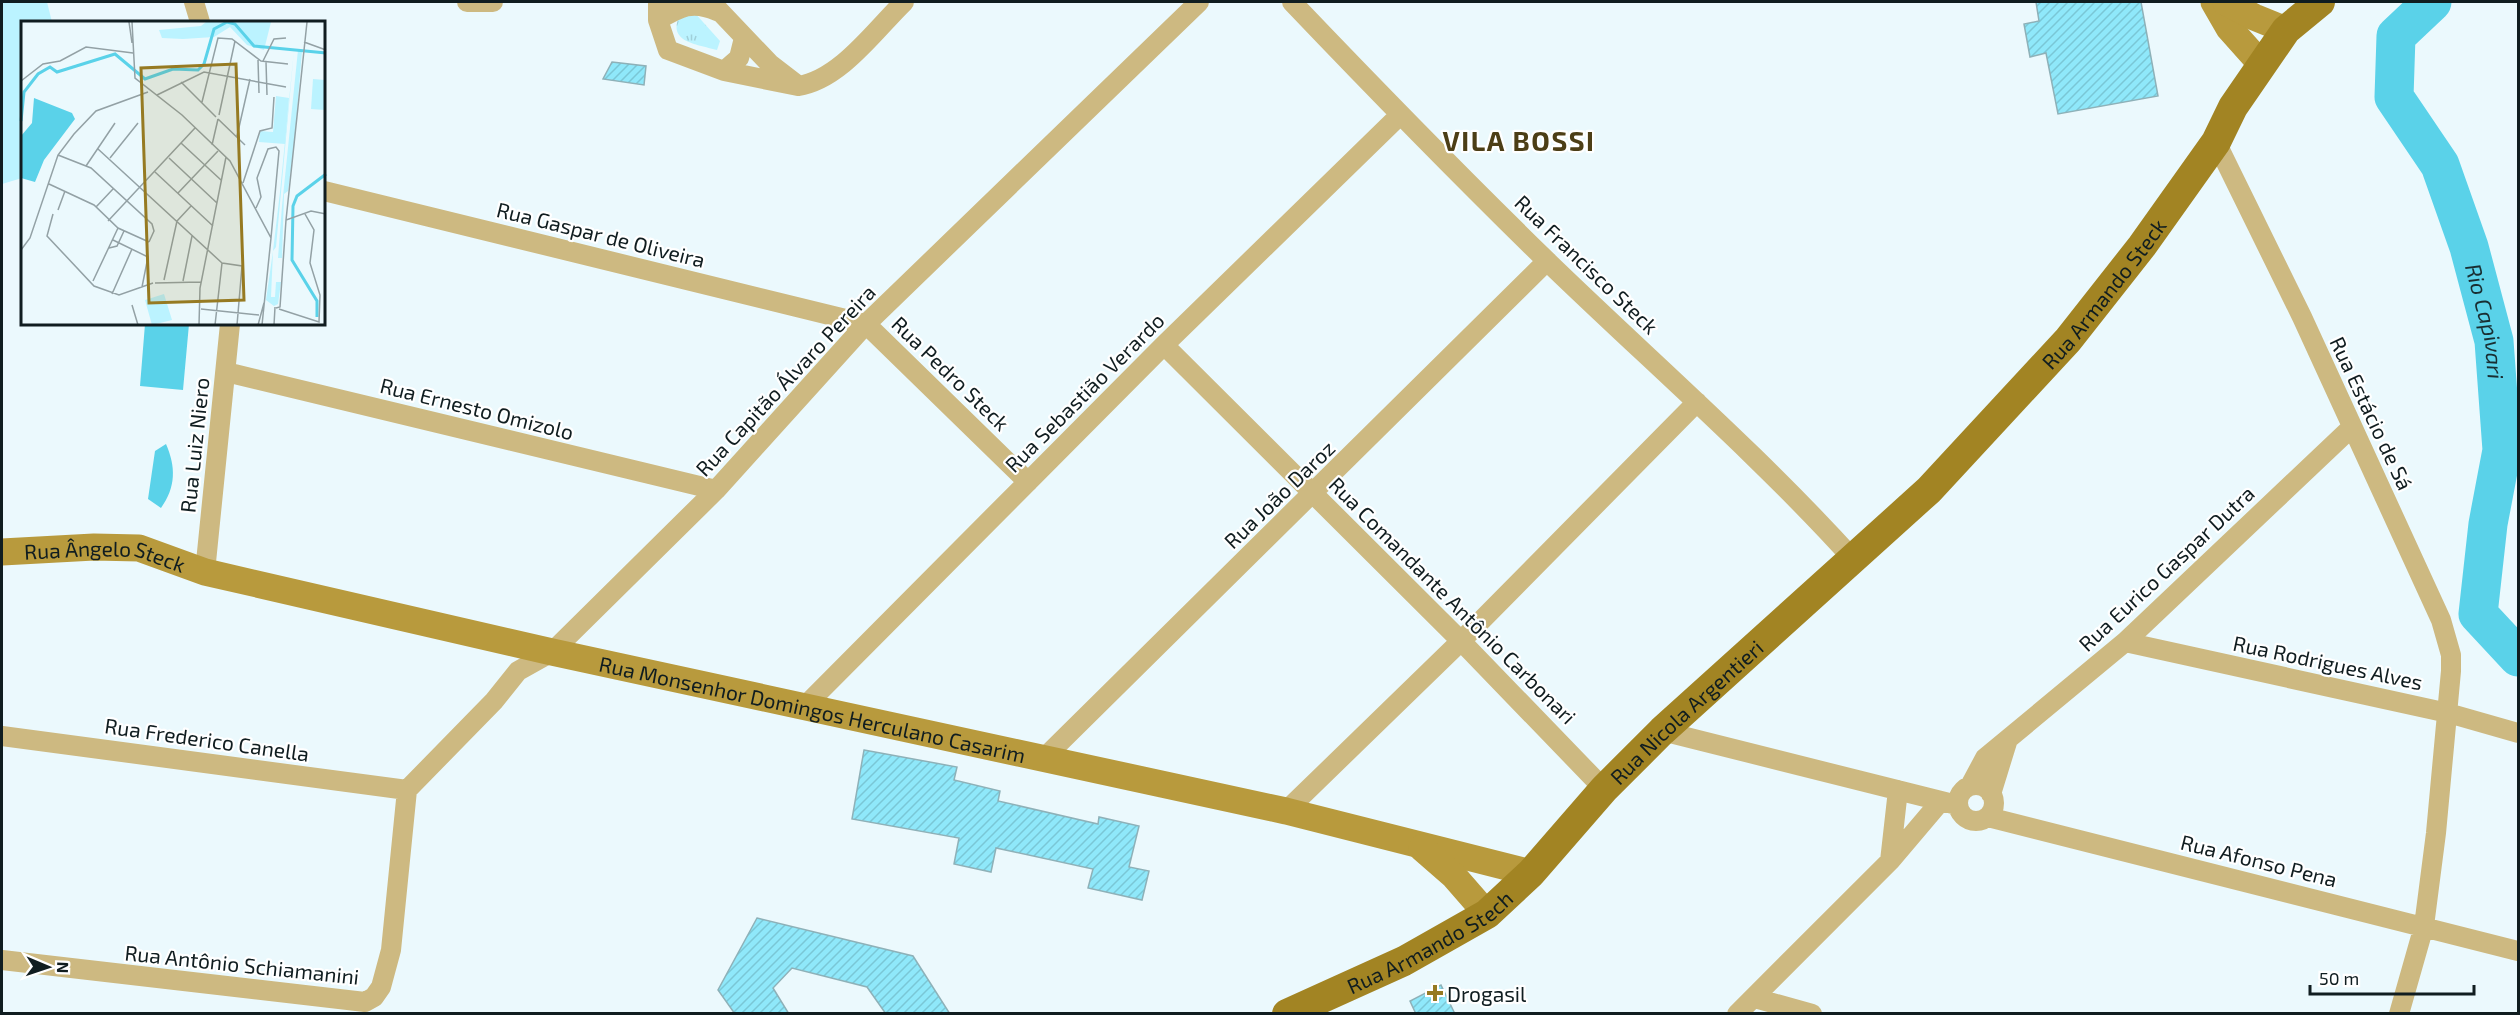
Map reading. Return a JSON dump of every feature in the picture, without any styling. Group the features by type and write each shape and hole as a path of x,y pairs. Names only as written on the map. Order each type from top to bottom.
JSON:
{"main road":[{"path":"2214,2 2229,28 2262,65"},
{"path":"2226,2 2286,30"},
{"name":"Rua Armando Steck","path":"1852,559 1929,490 2068,340 2142,246 2216,142 2233,107 2286,30 2320,2"},
{"name":"Rua Ângelo Steck","path":"2,552 94,547 139,548 205,572"},
{"name":"Rua Nicola Argentieri","path":"1532,873 1604,789 1662,731 1852,559"},
{"name":"Rua Monsenhor Domingos Herculano Casarim","path":"205,572 552,652 1286,811 1532,873"},
{"name":"Rua Monsenhor Domingos Herculano Casarim","path":"1419,846 1453,875 1487,914"},
{"name":"Rua Armando Stech","path":"1287,1014 1404,960 1487,914 1532,873"}],"street":[{"path":"194,2 200,21"},
{"path":"467,2 493,2"},
{"path":"798,86 770,64 714,6 704,3 684,4 658,11 668,50 724,71 798,86 809,84 831,74 904,2"},
{"name":"Rua Capitão Álvaro Pereira","path":"407,790 487,709 518,671 552,652 716,490 866,324 1199,2"},
{"name":"Rua Francisco Steck","path":"1292,2 1400,115 1547,261 1697,402 1852,559"},
{"path":"724,71 740,58 744,38"},
{"name":"Rua Sebastião Verardo","path":"805,706 1164,345 1400,115"},
{"name":"Rua Estácio de Sá","path":"2216,142 2302,317 2448,640 2451,671 2448,713 2424,926 2399,1014"},
{"name":"Rua Gaspar de Oliveira","path":"326,190 866,324"},
{"name":"Rua João Daroz","path":"1043,759 1314,494 1547,261"},
{"name":"Rua Pedro Steck","path":"866,324 1028,482"},
{"name":"Rua Luiz Niero","path":"205,572 230,326"},
{"name":"Rua Comandante Antônio Carbonari","path":"1164,345 1461,640 1604,789"},
{"name":"Rua Ernesto Omizolo","path":"226,372 716,490"},
{"path":"1286,811 1461,640 1697,402"},
{"name":"Rua Eurico Gaspar Dutra","path":"1970,786 1985,758 2125,642 2352,427"},
{"name":"Rua Rodrigues Alves","path":"2125,642 2448,713 2518,733"},
{"path":"1662,731 1949,804 1973,822 1988,817 1993,810 1991,794 2008,740"},
{"name":"Rua Frederico Canella","path":"2,736 407,790"},
{"path":"1737,1014 1962,790 1978,785 1991,794"},
{"name":"Rua Antônio Schiamanini","path":"2,960 365,1002 374,997 381,987 391,950 407,790"},
{"path":"1890,861 1898,790"},
{"name":"Rua Afonso Pena","path":"1988,817 2518,951"},
{"path":"1755,998 1812,1014"}],"green space":[{"path":"2,2 47,2 52,21 21,21 21,178 2,184"},
{"path":"694,12 720,41 717,50 692,43 680,36 677,23 681,13"}],"water":[{"path":"145,326 189,326 183,390 140,386"},
{"path":"166,444 172,461 173,477 170,492 161,508 148,499 155,451"}],"building":[{"path":"2036,2 2141,2 2158,96 2058,114 2046,53 2030,57 2024,24 2039,21"},
{"path":"612,62 646,66 644,85 603,79"},
{"path":"864,750 957,767 954,780 1000,791 998,801 1098,824 1099,817 1139,826 1129,867 1149,871 1142,900 1088,888 1093,869 996,848 991,872 954,864 959,838 852,819"},
{"path":"757,918 913,956 950,1014 886,1014 867,987 792,968 773,988 789,1014 735,1014 718,990"},
{"name":"Drogasil","path":"1441,985 1455,1014 1416,1014 1410,1001"}],"waterway":[{"name":"Rio Capivari","path":"2432,2 2396,36 2394,97 2440,165 2469,247 2494,341 2502,450 2488,524 2478,614 2518,657"}],"place":[{"name":"Drogasil","path":"1435,993"}],"district":[{"name":"VILA BOSSI","path":"1519,140"}]}
